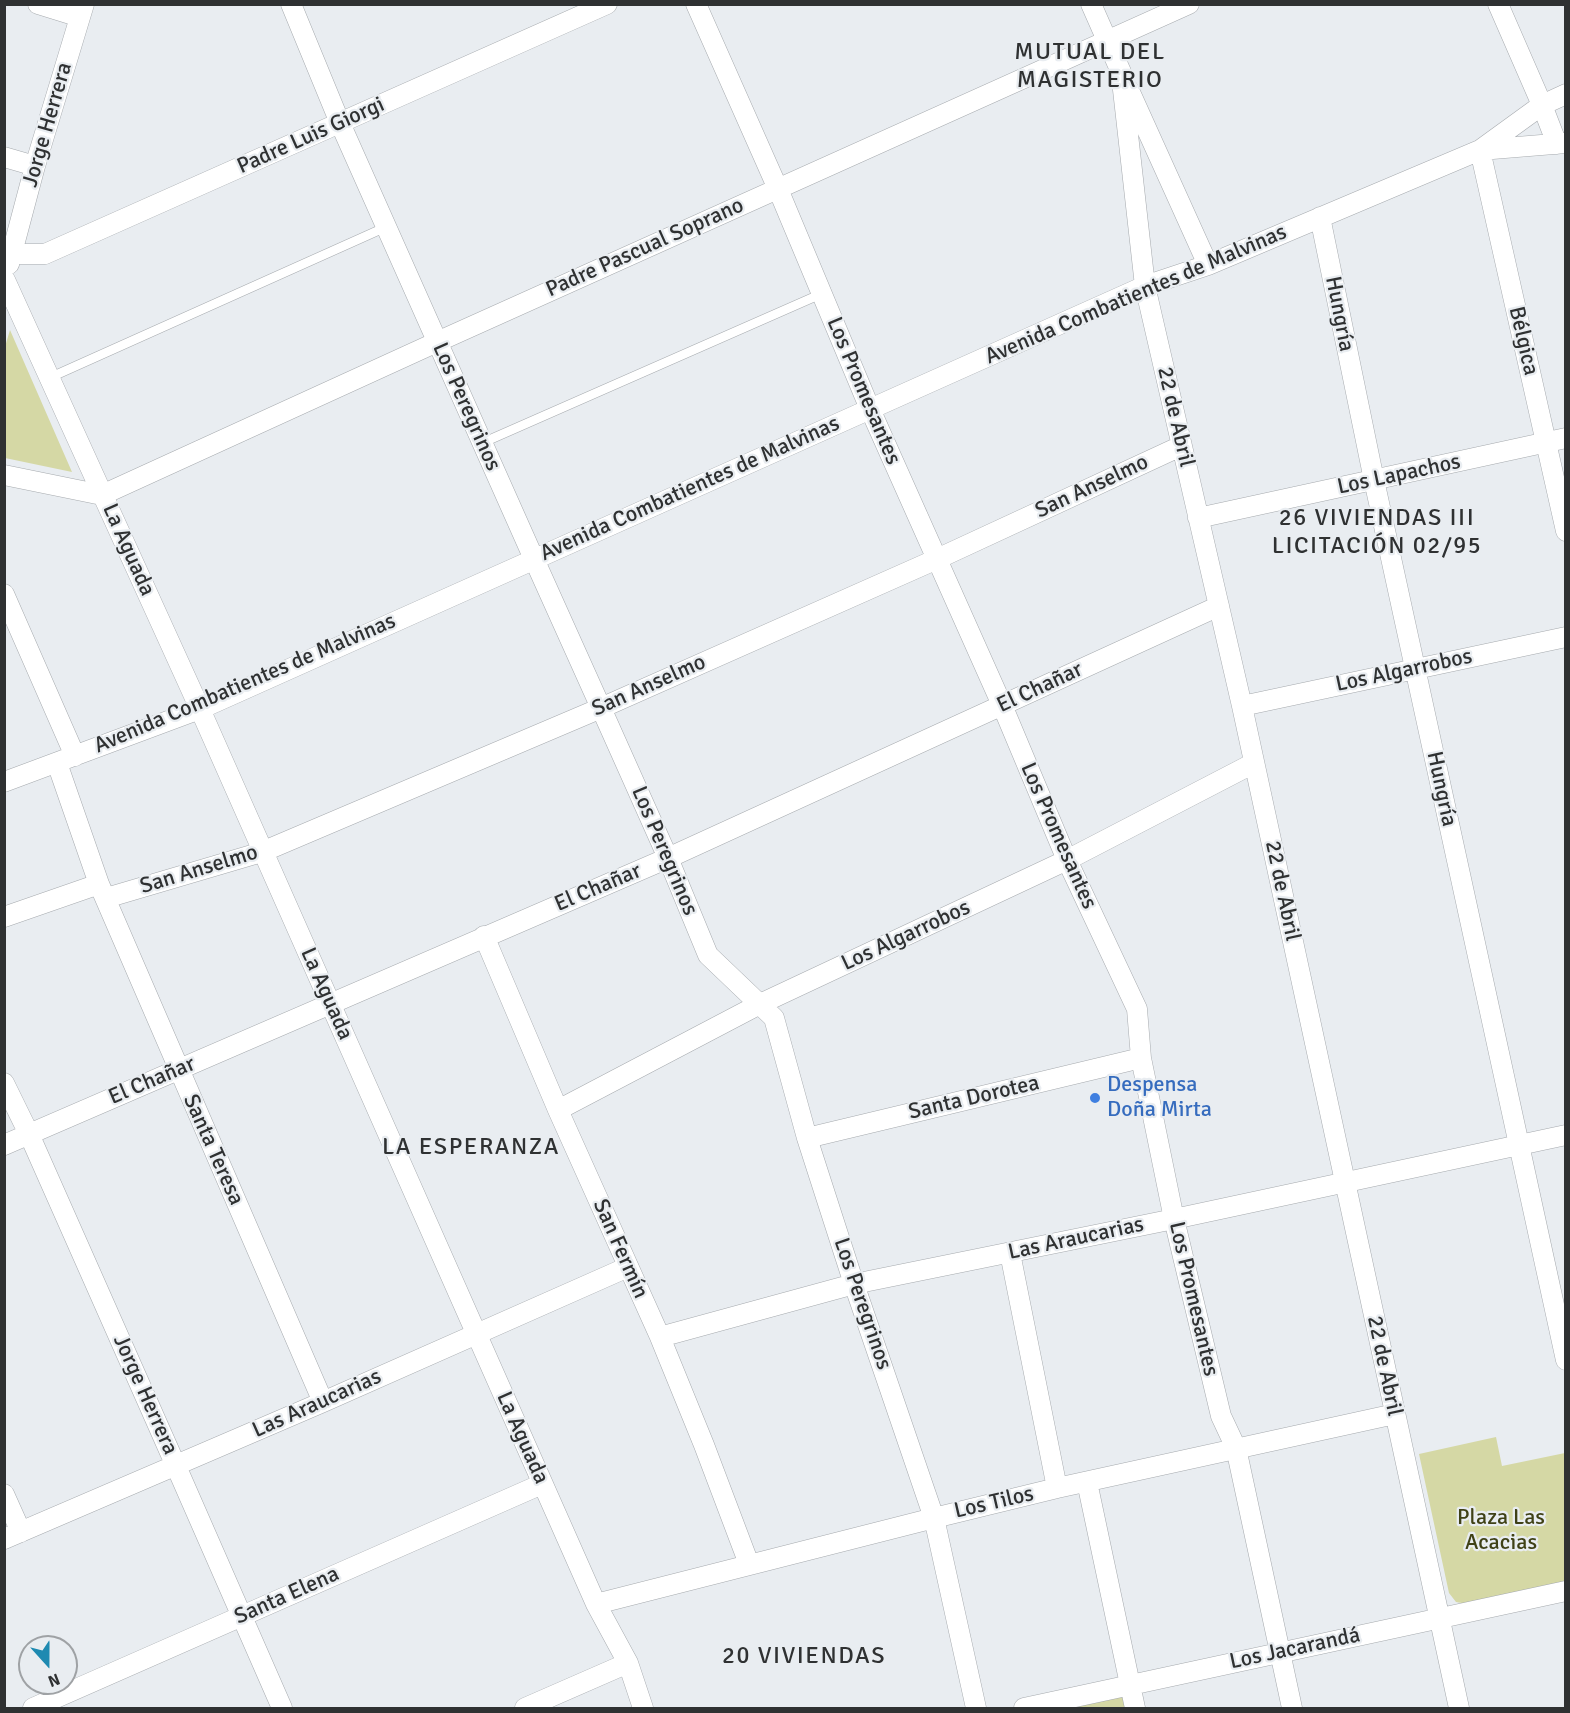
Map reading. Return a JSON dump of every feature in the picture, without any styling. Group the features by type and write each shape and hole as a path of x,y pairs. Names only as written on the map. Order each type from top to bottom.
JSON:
{"street":[{"path":"38,4 82,11"},
{"name":"Los Peregrinos","path":"291,4 340,123 668,858 708,955 774,1018 807,1138 934,1518 976,1708"},
{"name":"Padre Luis Giorgi","path":"12,254 45,254 607,4"},
{"name":"Los Promesantes","path":"696,4 778,189 870,409 1002,705 1067,860 1137,1009 1141,1058 1174,1219 1221,1416 1236,1448 1292,1708"},
{"name":"22 de Abril","path":"1091,4 1208,265"},
{"name":"Padre Pascual Soprano","path":"102,495 1189,4"},
{"path":"1480,150 1561,143 1498,4"},
{"name":"Jorge Herrera","path":"5,281 35,166 82,11"},
{"name":"22 de Abril","path":"1121,72 1145,286 1242,706 1459,1708"},
{"name":"Avenida Combatientes de Malvinas","path":"4,782 200,709 1145,286 1208,265 1480,150 1542,105 1566,94"},
{"name":"Bélgica","path":"1480,150 1566,531"},
{"path":"4,157 35,166"},
{"name":"Hungría","path":"1320,217 1374,480 1566,1360"},
{"name":"La Aguada","path":"5,281 200,709 596,1604 628,1664 643,1708"},
{"name":"Los Lapachos","path":"1198,518 1566,438"},
{"name":"San Anselmo","path":"4,917 262,852 601,708 1181,446"},
{"path":"4,475 102,495"},
{"name":"Santa Teresa","path":"4,594 66,759 102,891 323,1402"},
{"name":"El Chañar","path":"4,1145 668,858 1219,606"},
{"name":"Los Algarrobos","path":"1242,706 1566,637"},
{"name":"Los Algarrobos","path":"558,1110 760,1004 1067,860 1254,763"},
{"name":"San Fermín","path":"484,936 558,1110 660,1337 749,1564"},
{"name":"Santa Dorotea","path":"807,1138 1141,1058"},
{"name":"Jorge Herrera","path":"4,1083 29,1134 282,1708"},
{"name":"Las Araucarias","path":"660,1337 854,1284 1174,1219 1566,1135"},
{"path":"1010,1253 1057,1488"},
{"name":"Las Araucarias","path":"13,1535 628,1268"},
{"name":"Los Tilos","path":"596,1604 1057,1488 1395,1413"},
{"path":"1087,1482 1135,1708"},
{"name":"Santa Elena","path":"33,1708 542,1484"},
{"path":"4,1494 13,1535"},
{"name":"Los Jacarandá","path":"1024,1708 1566,1591"},
{"path":"525,1708 628,1664"}],"lane":[{"path":"49,378 386,226"},
{"path":"482,443 821,294"}],"green space":[{"path":"10,330 72,472 5,458 4,350"},
{"name":"Plaza Las Acacias","path":"1496,1437 1502,1466 1565,1453 1565,1582 1467,1604 1456,1602 1449,1593 1419,1454"},
{"path":"1122,1692 1126,1708 1051,1708"}],"place":[{"name":"Despensa Doña Mirta","path":"1095,1098"}],"district":[{"name":"MUTUAL DEL MAGISTERIO","path":"1090,67"},
{"name":"26 VIVIENDAS III LICITACIÓN 02/95","path":"1377,533"},
{"name":"LA ESPERANZA","path":"471,1148"},
{"name":"20 VIVIENDAS","path":"804,1657"}]}
